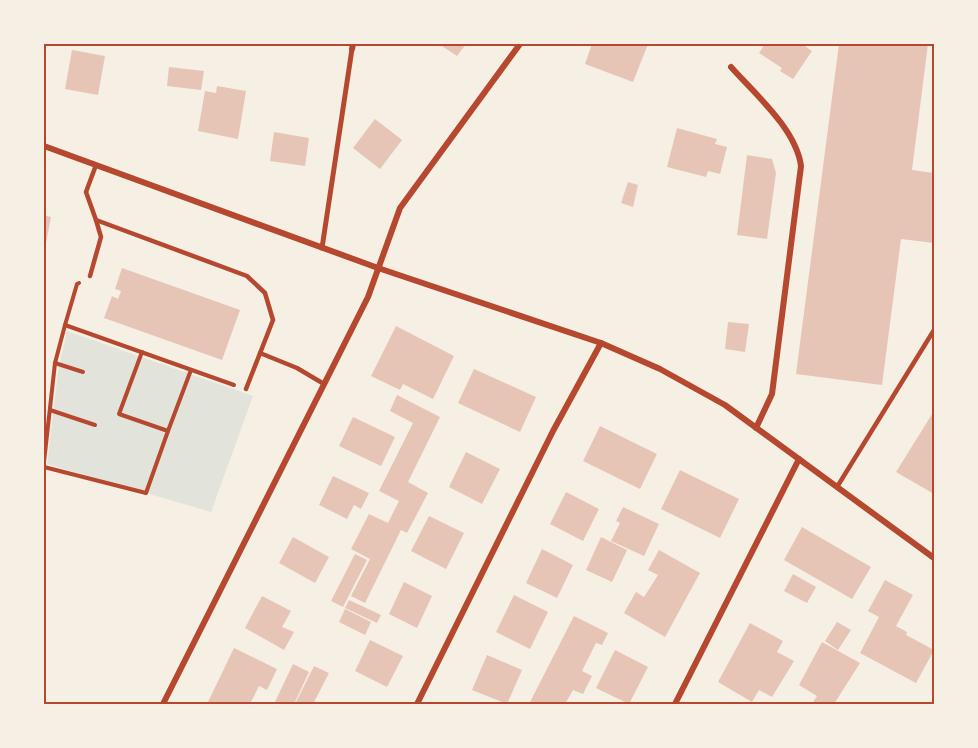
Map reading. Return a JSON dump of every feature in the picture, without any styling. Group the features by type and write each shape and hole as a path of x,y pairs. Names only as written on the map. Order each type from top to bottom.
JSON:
{"street":[{"path":"163,705 368,297 400,208 520,44"},
{"path":"322,248 352,46"},
{"path":"730,67 792,137 800,155 801,165 772,394 756,428"},
{"path":"44,146 378,268 601,343 660,369 700,390 756,428 934,558"},
{"path":"417,705 553,432 601,343"},
{"path":"675,705 799,459"}],"lane":[{"path":"90,276 100,237 86,192 96,165"},
{"path":"96,220 247,276 265,293 273,320 246,389"},
{"path":"837,486 934,330"},
{"path":"261,353 297,368 324,384"}],"path":[{"path":"44,462 55,363 77,284"},
{"path":"65,325 246,389"},
{"path":"142,352 120,414 168,430"},
{"path":"55,363 83,372"},
{"path":"44,467 146,493 191,370"},
{"path":"50,410 95,425"}],"shaded area":[{"path":"67,331 253,396 211,512 47,464 58,372"}],"building":[{"path":"439,44 466,44 457,56"},
{"path":"592,44 648,44 633,82 585,64"},
{"path":"765,44 802,44 812,51 793,79 780,71 782,68 759,53"},
{"path":"839,44 928,44 912,170 934,173 934,243 901,239 882,385 796,374"},
{"path":"72,50 105,56 98,95 65,89"},
{"path":"169,67 204,71 201,90 167,86"},
{"path":"217,86 246,91 238,139 198,131 205,91 216,93"},
{"path":"375,119 402,140 380,169 353,148"},
{"path":"677,128 717,139 715,144 727,147 720,174 708,171 706,177 667,167"},
{"path":"274,132 309,138 305,166 270,161"},
{"path":"747,155 772,159 776,173 767,239 737,235"},
{"path":"628,182 638,185 633,207 621,203"},
{"path":"44,215 51,217 45,248 44,248"},
{"path":"122,268 240,310 222,360 104,318 112,296 118,299 121,291 115,289"},
{"path":"728,322 749,324 745,352 725,349"},
{"path":"396,326 454,356 433,399 403,384 400,390 371,376"},
{"path":"474,369 536,397 520,432 458,403"},
{"path":"397,395 440,417 408,482 428,493 407,533 401,530 365,603 351,596 370,559 351,549 369,514 388,523 399,501 379,491 413,423 390,411"},
{"path":"934,411 934,494 896,472"},
{"path":"353,417 395,437 381,466 339,446"},
{"path":"600,426 657,454 640,489 583,461"},
{"path":"466,452 500,469 482,504 449,487"},
{"path":"680,470 739,499 720,538 661,509"},
{"path":"333,476 369,493 361,509 354,505 347,519 319,505"},
{"path":"566,492 599,509 583,541 550,524"},
{"path":"623,507 659,524 644,556 611,541 620,523 616,521"},
{"path":"429,516 464,533 446,569 411,551"},
{"path":"802,527 871,567 852,599 784,560"},
{"path":"293,537 329,557 315,583 279,563"},
{"path":"601,537 627,550 612,582 586,570"},
{"path":"542,549 573,565 557,598 526,583"},
{"path":"659,550 700,573 665,637 624,613 636,592 644,597 658,575 648,570"},
{"path":"355,554 367,560 343,607 331,601"},
{"path":"793,574 816,587 807,603 784,591"},
{"path":"885,580 913,595 896,626 907,632 906,635 934,650 916,683 860,653 879,617 868,611"},
{"path":"404,582 432,596 417,628 389,614"},
{"path":"514,595 548,612 530,649 496,632"},
{"path":"262,596 291,611 282,627 294,632 284,650 245,628"},
{"path":"349,600 381,615 377,623 345,608"},
{"path":"345,609 371,622 365,635 339,622"},
{"path":"574,616 608,633 602,645 596,643 582,671 592,676 583,694 573,690 565,704 529,704"},
{"path":"837,622 851,630 838,650 825,641"},
{"path":"750,623 783,641 777,652 794,661 772,697 759,690 752,702 718,682"},
{"path":"370,640 403,656 387,687 355,671"},
{"path":"822,642 860,663 834,704 812,704 817,696 799,685"},
{"path":"234,648 277,669 267,690 259,686 250,704 207,704"},
{"path":"615,650 648,667 629,704 596,688"},
{"path":"487,655 522,670 507,704 472,690"},
{"path":"293,664 309,672 294,704 274,704"},
{"path":"314,666 329,673 313,704 295,704"}]}
